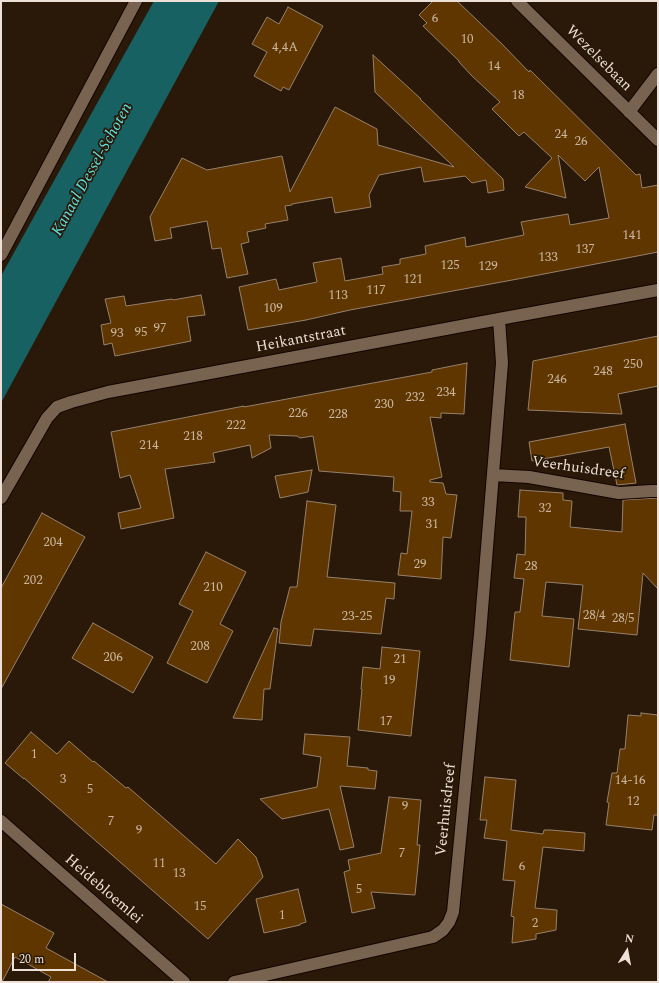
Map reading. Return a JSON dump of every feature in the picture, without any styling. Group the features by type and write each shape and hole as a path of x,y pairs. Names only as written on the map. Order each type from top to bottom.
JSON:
{"street":[{"path":"1,255 136,1"},
{"name":"Wezelsebaan","path":"517,1 658,140"},
{"path":"629,112 658,74"},
{"name":"Heikantstraat","path":"1,498 47,418 58,407 71,402 108,392 658,290"},
{"name":"Veerhuisdreef","path":"234,982 433,937 443,930 449,922 453,912 479,642 502,363 499,319"},
{"name":"Veerhuisdreef","path":"493,475 529,477 619,493 651,490 658,491"},
{"name":"Heidebloemlei","path":"1,821 184,982"}],"water":[{"name":"Kanaal Dessel-Schoten","path":"154,1 219,1 1,403 1,276"}],"building":[{"path":"433,1 457,1 529,72 530,70 636,175 640,174 642,188 658,185 658,252 248,330 239,287 276,279 279,290 317,282 313,263 341,258 345,281 383,274 382,267 400,264 400,259 426,254 425,246 465,237 466,247 524,235 521,222 568,214 570,225 609,218 599,167 585,181 558,155 566,198 525,187 552,158 524,132 519,136 492,109 500,102 423,26 427,23 419,15"},
{"path":"288,7 323,26 289,90 283,87 281,91 254,76 267,52 252,44 267,17 279,24"},
{"path":"373,55 421,99 503,179 504,190 488,193 486,180 472,183 465,176 424,182 421,167 379,175 369,195 371,207 335,213 332,197 285,206 288,220 265,224 266,228 247,232 249,242 241,244 248,274 227,278 221,248 212,249 207,221 170,228 172,238 155,241 150,217 182,158 207,170 282,156 290,192 335,107 377,129 378,145 454,167 375,92"},
{"path":"201,295 205,315 187,317 191,341 115,356 112,343 104,345 101,325 111,323 105,299 124,296 126,306"},
{"path":"658,336 658,386 618,394 622,414 528,410 533,361"},
{"path":"467,363 464,414 441,413 441,418 430,417 442,477 430,480 430,482 443,483 446,494 457,495 451,538 443,537 441,579 398,575 401,553 407,554 412,511 400,511 401,492 393,491 394,477 319,471 313,436 300,438 297,436 269,435 271,448 252,458 250,445 213,453 215,462 165,469 174,518 121,529 118,513 141,508 130,475 120,478 111,432 432,372 432,370"},
{"path":"625,424 636,483 617,485 609,447 532,461 529,442"},
{"path":"312,470 308,492 280,498 275,476"},
{"path":"520,490 563,493 563,500 572,501 570,527 622,532 623,500 658,498 658,589 643,573 637,635 578,629 583,585 546,582 542,616 574,619 569,667 510,660 515,612 520,612 524,579 514,578 517,554 525,555 526,517 518,517"},
{"path":"307,501 336,505 327,577 395,583 394,599 386,598 381,634 314,629 311,646 279,643 281,622 290,587 297,587"},
{"path":"42,513 85,537 1,689 1,588"},
{"path":"206,552 246,572 220,624 233,631 207,683 167,663 193,611 179,604"},
{"path":"93,623 153,657 133,693 72,658"},
{"path":"274,628 278,629 270,689 264,689 262,720 233,718"},
{"path":"382,647 420,651 411,736 358,730 363,667 380,669"},
{"path":"641,713 658,715 658,815 654,815 652,830 606,825 609,803 607,802 612,773 617,773 620,749 625,749 628,715 641,716"},
{"path":"31,732 57,754 69,741 126,788 128,787 216,864 238,839 256,857 263,877 208,939 5,763"},
{"path":"305,734 350,737 347,766 368,768 368,770 377,771 375,789 340,786 354,847 340,850 329,809 282,819 260,799 317,787 321,757 303,754"},
{"path":"485,777 516,780 511,830 543,834 544,830 585,833 584,851 543,847 535,908 557,910 556,930 536,934 536,939 512,943 514,917 511,916 515,881 503,880 507,841 484,838 487,820 480,820"},
{"path":"389,797 421,800 417,845 420,845 415,895 371,892 375,908 352,913 344,872 350,870 348,860 381,853"},
{"path":"298,889 306,922 300,925 264,933 256,899"},
{"path":"1,904 54,933 46,948 108,982 48,982 51,977 15,957 1,982"}]}
